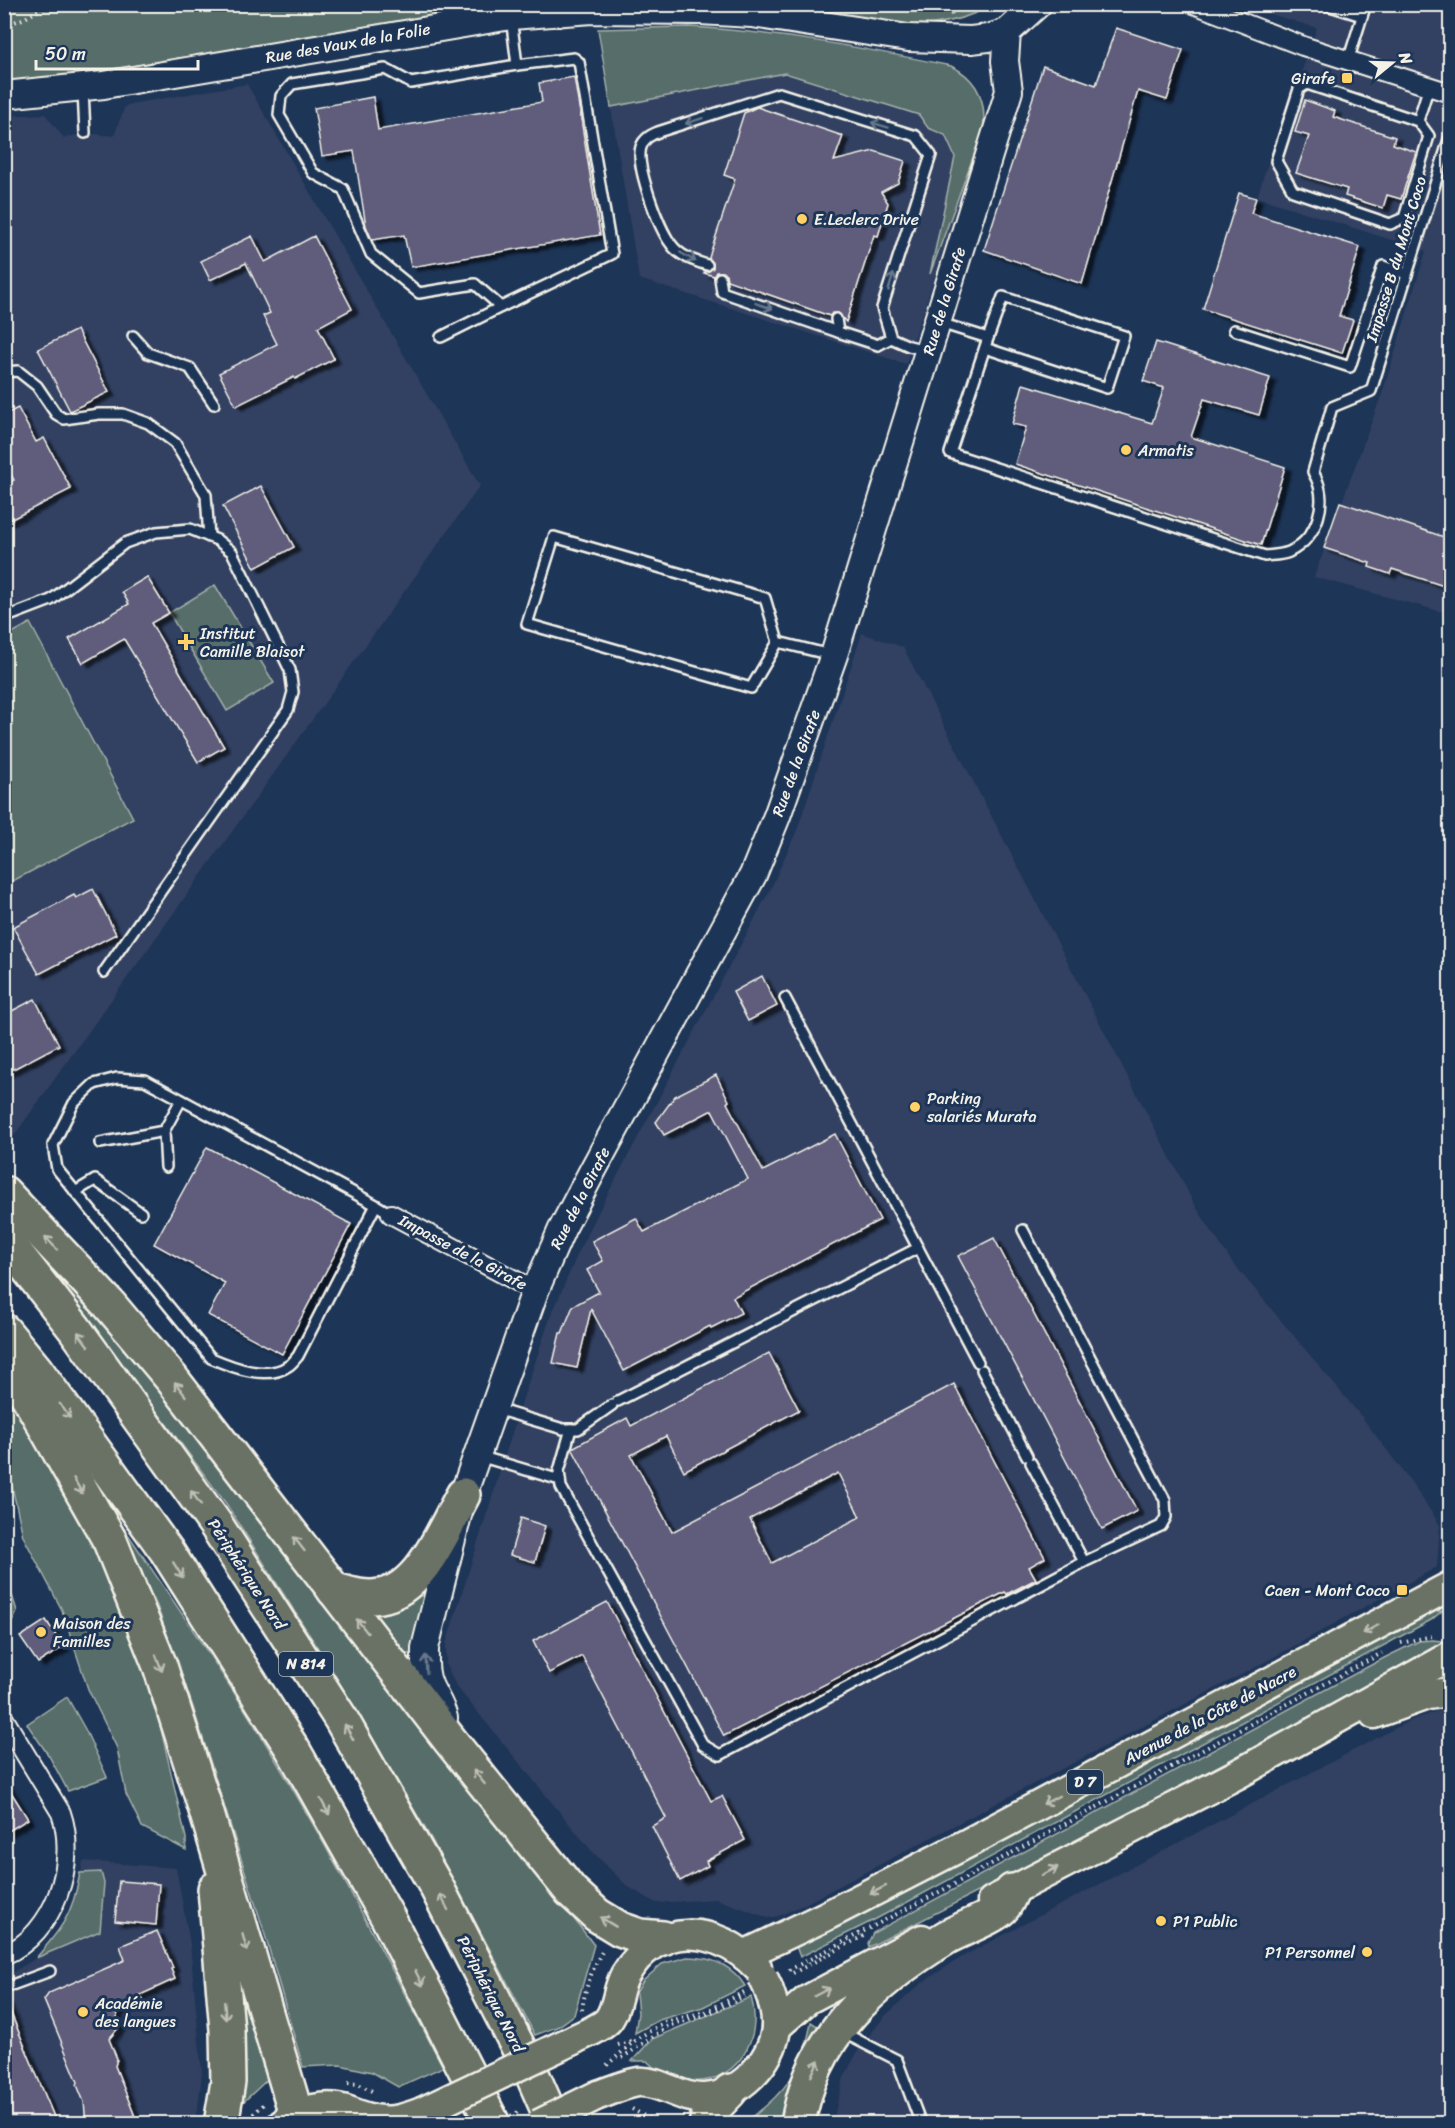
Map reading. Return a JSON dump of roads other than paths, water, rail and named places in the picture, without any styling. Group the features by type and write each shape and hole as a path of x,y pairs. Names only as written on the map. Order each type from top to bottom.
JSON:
{"highway":[{"path":"4,1193 108,1304 172,1379 449,1739 571,1891 597,1915 620,1929 640,1936 663,1938"},
{"name":"Périphérique Nord","path":"4,1238 75,1329 216,1525 342,1719 441,1896 533,2076 554,2124"},
{"path":"4,1331 36,1370 166,1550 292,1748 388,1918 493,2124"},
{"path":"4,1364 29,1398 110,1541 160,1666 206,1807 289,2119"},
{"path":"334,1590 365,1597 381,1596 398,1591 422,1570 463,1495"},
{"path":"206,1807 227,2030 228,2082 221,2124"},
{"path":"798,2124 812,2075 836,2029 877,1986 894,1972 949,1936 1002,1909 1012,1891"},
{"path":"706,2124 709,2113 729,2091"}],"main road":[{"name":"Avenue de la Côte de Nacre","path":"744,1955 958,1849 1437,1600 1450,1586"},
{"path":"1238,1774 1443,1646"},
{"path":"776,2027 807,2000 1238,1774 1383,1711 1427,1695 1450,1692"},
{"path":"289,2119 315,2108 333,2108 380,2120 397,2120 422,2112 573,2040 608,2021 613,2012 618,1989 629,1968 643,1953 663,1938 680,1934 704,1936 735,1948 757,1966 767,1983 775,2010 776,2027 764,2061 748,2079 729,2091 707,2098 694,2098 639,2082 601,2081 539,2124"}],"street":[{"path":"1007,32 1038,4"},
{"path":"1194,4 1348,61 1450,93"},
{"name":"Rue des Vaux de la Folie","path":"4,95 83,87 511,16 592,10 700,10 752,14 908,38 971,40 1007,32"},
{"name":"Rue de la Girafe","path":"449,1739 440,1704 430,1688 424,1669 425,1648 463,1495 535,1291 562,1229 753,874 804,742 834,655 1009,91 1005,61 1007,32"},
{"name":"Impasse de la Girafe","path":"383,1210 535,1291"},
{"path":"4,1719 61,1813 65,1823 67,1844 62,1881 47,1917 41,1927 29,1938 4,1955"}],"lane":[{"path":"1324,4 1362,16"},
{"path":"1348,61 1366,4"},
{"path":"511,16 517,65"},
{"path":"441,337 612,254 579,62 574,58 517,65 411,83 385,69 292,84 281,96 279,116 313,173 343,189 371,254 419,293 475,284 501,307"},
{"path":"1307,84 1418,121 1429,136 1404,218 1390,224 1293,191 1276,161 1299,89 1307,84"},
{"path":"1418,121 1429,86"},
{"path":"83,87 85,133"},
{"path":"707,265 685,257 671,245 665,234 640,167 642,145 648,137 780,93 916,136 931,155 882,308 891,338 909,346 928,350"},
{"name":"Impasse B du Mont Coco","path":"986,343 950,453 1265,556 1286,554 1310,537 1321,503 1320,483 1313,472 1332,407 1371,391 1450,136"},
{"path":"1234,330 1350,367 1383,266 1406,274"},
{"path":"720,278 722,292 878,345 891,338"},
{"path":"937,322 986,343 1107,388 1124,336 1002,297 986,343"},
{"path":"836,319 838,332"},
{"path":"133,336 148,353 190,368 214,404"},
{"path":"4,372 18,371 36,386 56,414 64,419 99,414 123,414 148,423 176,443 207,495 209,537"},
{"path":"4,618 51,600 125,543 156,532 190,529 217,540 232,552 290,670 293,692 288,710 104,972"},
{"path":"554,537 765,598 778,642 751,688 527,624 554,537"},
{"path":"778,642 834,655"},
{"path":"785,998 1084,1562"},
{"path":"117,1078 145,1080 383,1210 298,1356 288,1367 271,1372 238,1370 211,1358 75,1192 57,1169 53,1145 74,1103 94,1084 117,1078"},
{"path":"166,1167 164,1131 181,1100"},
{"path":"100,1143 164,1131"},
{"path":"75,1192 94,1180 141,1213"},
{"path":"571,1429 559,1471 561,1488 703,1745 720,1755 1084,1562 1161,1526 1166,1517 1165,1500 1023,1230"},
{"path":"493,1408 563,1430 578,1429 615,1403 918,1248"},
{"path":"477,1456 560,1480"},
{"path":"12,1985 50,1971"},
{"path":"836,2029 897,2060 921,2124"}],"place":[{"name":"Girafe","path":"1347,78"},
{"name":"E.Leclerc Drive","path":"802,219"},
{"name":"Armatis","path":"1126,450"},
{"name":"Institut Camille Blaisot","path":"186,642"},
{"name":"Parking salariés Murata","path":"915,1107"},
{"name":"Caen - Mont Coco","path":"1402,1590"},
{"name":"Maison des Familles","path":"41,1632"},
{"name":"P1 Public","path":"1161,1921"},
{"name":"P1 Personnel","path":"1367,1952"},
{"name":"Académie des langues","path":"83,2012"}]}
